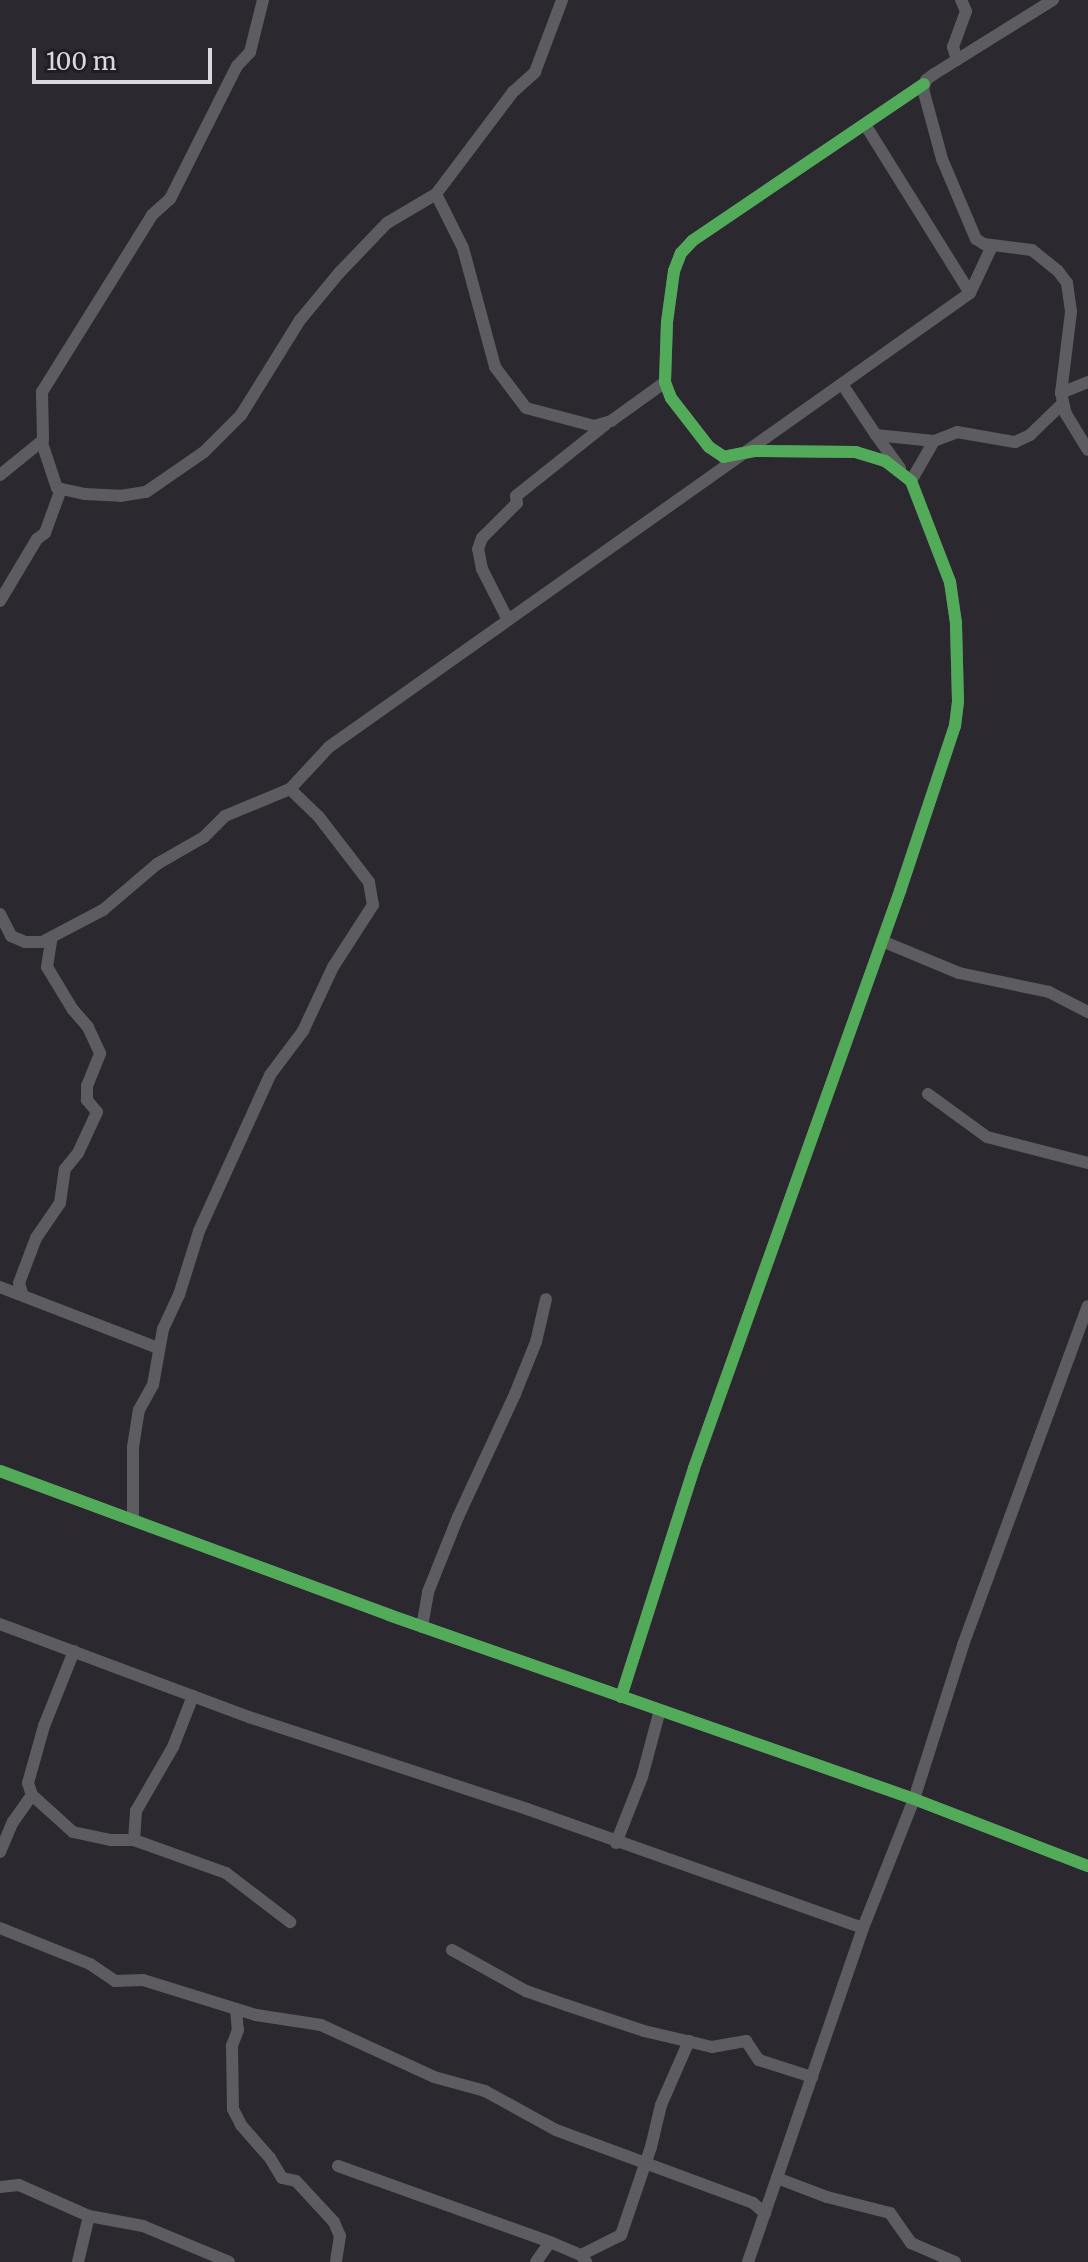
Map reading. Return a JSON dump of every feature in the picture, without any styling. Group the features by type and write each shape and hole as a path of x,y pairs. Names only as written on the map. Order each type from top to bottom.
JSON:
{"street":[{"path":"263,0 250,52 237,66 170,199 152,215 42,392 42,443 53,483 61,489 120,496 146,492 204,452 241,415 300,320 357,254 387,223 436,194 513,92 535,72 562,0"},
{"path":"957,60 953,47 966,11 961,0"},
{"path":"907,477 885,461 856,452 754,451 724,457 709,447 671,398 665,382 667,322 674,271 681,253 692,241 957,60 1053,0"},
{"path":"924,84 942,159 969,230 976,239 992,246 1032,250 1058,271 1067,283 1071,312 1062,398 1088,450"},
{"path":"865,124 970,293"},
{"path":"436,194 463,248 495,367 526,408 594,426 611,421"},
{"path":"0,914 11,936 25,942 42,942 103,910 157,864 204,837 225,816 290,789 329,747 970,293 992,246"},
{"path":"508,620 482,569 478,549 482,538 517,503 516,496 665,382"},
{"path":"876,435 934,441 957,432 1015,442 1030,435 1062,398 1088,382"},
{"path":"621,1697 694,1468 882,941 955,726 958,701 956,623 950,582 907,477 842,384"},
{"path":"907,477 934,441"},
{"path":"0,475 12,462 42,443"},
{"path":"0,601 37,539 45,533 61,489"},
{"path":"133,1520 133,1447 139,1410 153,1385 158,1348 229,1160 270,1075 303,1031 333,967 373,905 369,882 319,817 290,789"},
{"path":"22,1293 19,1283 36,1238 60,1203 65,1169 78,1153 97,1112 87,1100 87,1086 100,1053 88,1027 73,1010 47,967 52,937"},
{"path":"882,941 959,973 1049,992 1088,1012"},
{"path":"928,1094 987,1137 1088,1163"},
{"path":"0,1287 158,1348"},
{"path":"422,1627 428,1592 536,1342 546,1299"},
{"path":"748,2262 863,1928 914,1799 963,1645 1088,1306"},
{"path":"0,1471 422,1627 914,1799 1088,1866"},
{"path":"0,1624 193,1696 863,1928"},
{"path":"74,1651 44,1726 28,1783 32,1795 73,1832 111,1840 134,1840 226,1873 290,1922"},
{"path":"134,1840 136,1811 173,1747 193,1696"},
{"path":"616,1843 642,1777 660,1710"},
{"path":"0,1852 13,1822 32,1795"},
{"path":"0,1928 90,1964 115,1981 143,1980 236,2009 321,2025 434,2077 485,2091 556,2130 753,2203 765,2213"},
{"path":"452,1950 526,1991 644,2031 712,2047 746,2041 759,2060 812,2077"},
{"path":"236,2009 238,2030 232,2046 233,2109 241,2125 270,2158 282,2178 296,2181 334,2222 340,2236 336,2262"},
{"path":"338,2166 550,2242 584,2258 621,2235 661,2105 689,2041"},
{"path":"777,2178 827,2197 890,2213 911,2243 955,2262"},
{"path":"0,2187 19,2185 89,2216 143,2226 229,2262"},
{"path":"78,2262 89,2216"},
{"path":"536,2262 550,2242"}],"cycle path":[{"path":"621,1697 694,1468 900,891 955,726 958,701 956,623 950,582 911,481 885,461 856,452 754,451 724,457 709,447 671,398 665,382 667,322 674,271 681,253 692,241 924,84"},
{"path":"0,1471 389,1615 914,1799 1088,1866"}]}
